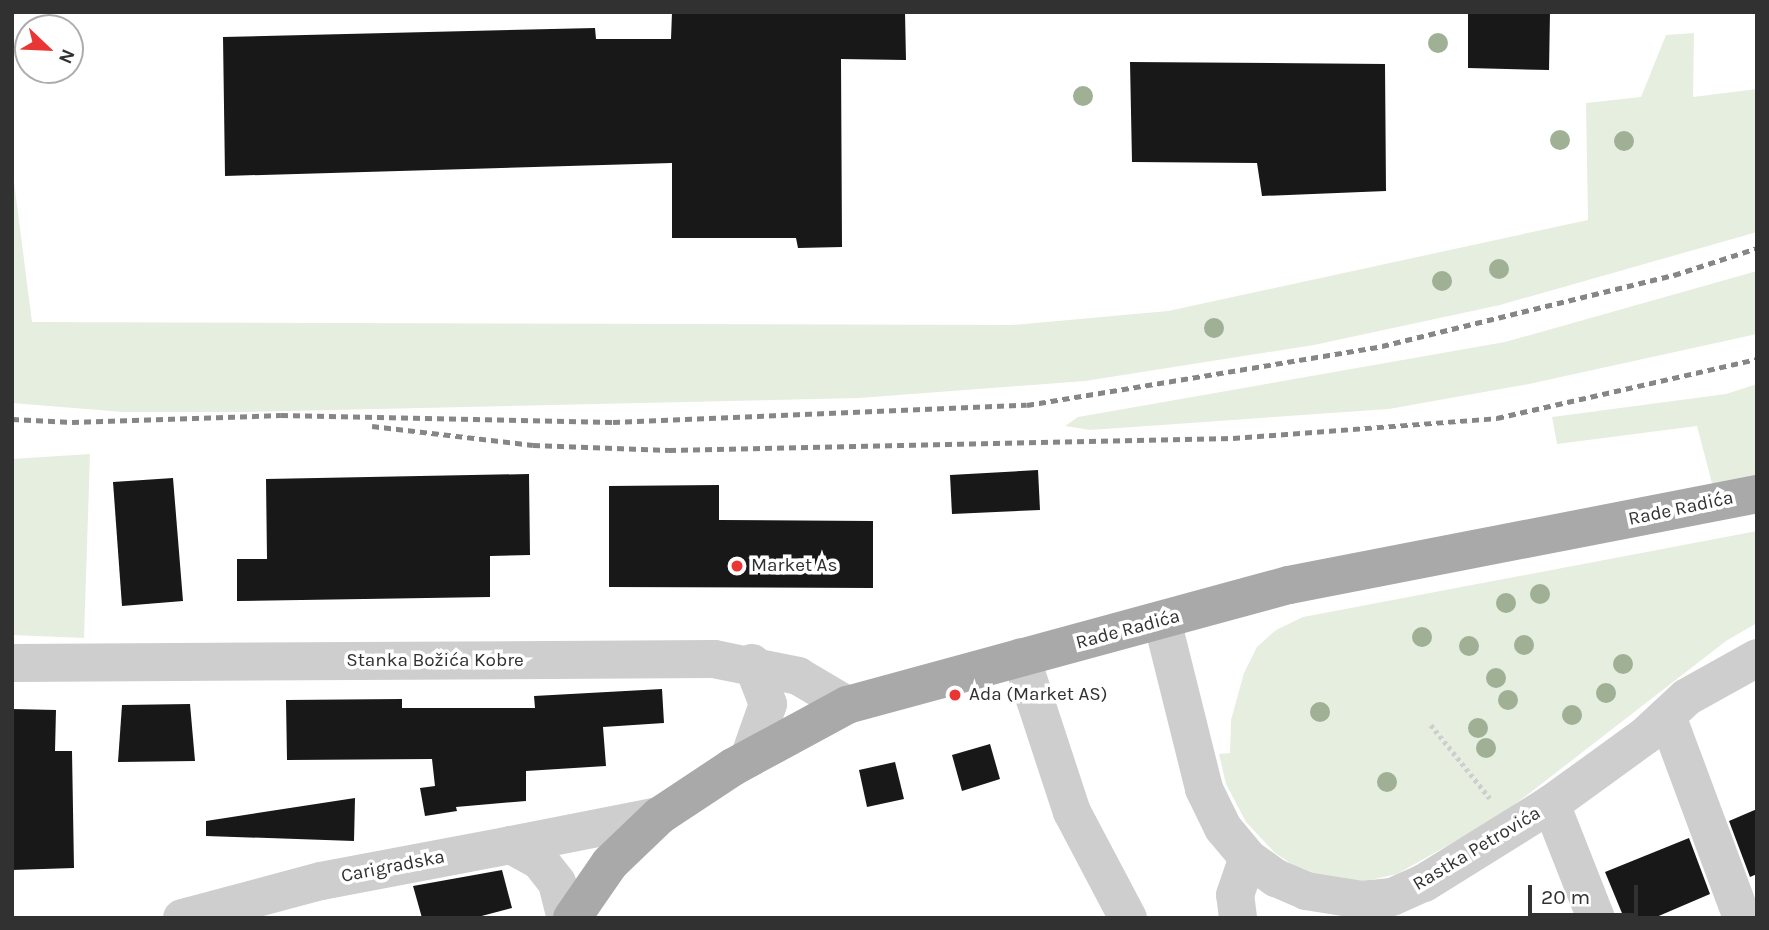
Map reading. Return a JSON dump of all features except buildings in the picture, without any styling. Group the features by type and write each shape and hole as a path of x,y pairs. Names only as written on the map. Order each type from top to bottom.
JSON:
{"main road":[{"name":"Rade Radića","path":"572,918 610,863 659,816 749,758 847,705 1289,585 1757,494"}],"street":[{"name":"Rastka Petrovića","path":"1162,620 1204,789 1223,828 1248,858 1306,891 1362,900 1392,897 1417,887 1551,804 1667,716 1687,697 1757,658"},
{"path":"1021,657 1072,811 1128,918"},
{"name":"Stanka Božića Kobre","path":"12,663 714,659 752,663 797,676 847,705"},
{"path":"749,758 768,704 765,686 752,663"},
{"path":"1667,716 1742,918"},
{"path":"1551,804 1597,918"},
{"name":"Carigradska","path":"182,918 321,881 659,816"},
{"path":"511,845 540,861 557,883 566,918"},
{"path":"1238,918 1235,895 1248,858"}],"path":[{"path":"1431,725 1513,828"}],"shaded area":[{"path":"1694,33 1693,97 1757,89 1757,232 1500,305 1314,345 1085,381 859,398 244,412 123,412 12,403 12,166 32,322 1012,325 1168,311 1588,220 1586,103 1641,97 1666,35"},
{"path":"1757,271 1757,334 1529,384 1389,409 1090,430 1065,426 1078,417 1505,342"},
{"path":"1757,384 1757,478 1713,487 1697,426 1557,444 1552,417 1726,394"},
{"path":"90,454 84,638 12,635 12,459"},
{"path":"1757,531 1757,623 1726,641 1500,816 1397,874 1366,881 1330,880 1302,871 1275,853 1246,822 1226,784 1219,754 1230,753 1231,720 1244,673 1257,647 1276,630 1303,617"}],"railway":[{"path":"12,419 72,422 281,415 613,422 1027,405 1382,346 1674,275 1757,248"},
{"path":"372,426 533,445 669,450 1233,438 1497,418 1757,359"}],"place":[{"name":"Market As","path":"737,566"},
{"name":"Ada (Market AS)","path":"955,695"}]}
